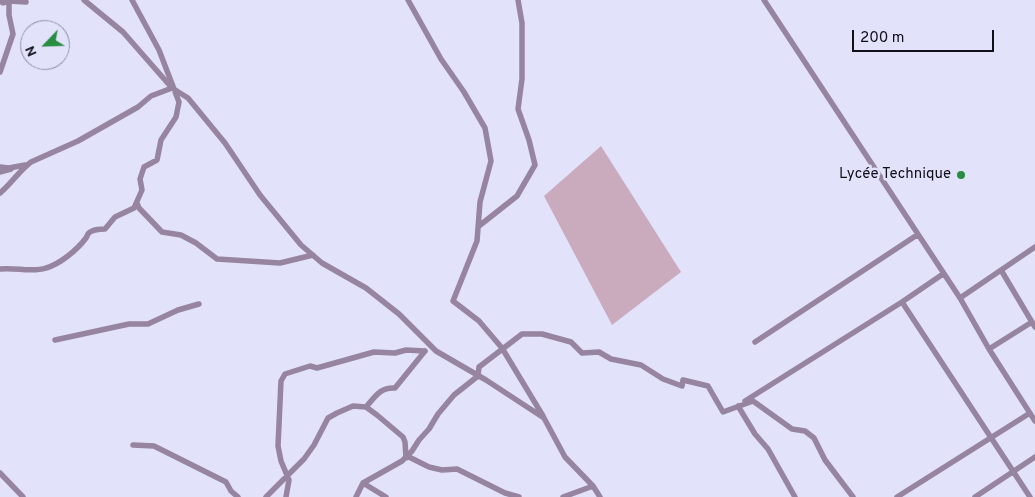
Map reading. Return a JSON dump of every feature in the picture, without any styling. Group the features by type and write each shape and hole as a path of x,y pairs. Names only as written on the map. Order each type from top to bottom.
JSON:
{"street":[{"path":"84,0 123,32 172,88 188,98 225,143 260,195 301,245 313,256 366,288 399,314 436,351 544,418"},
{"path":"0,269 15,268 31,271 47,268 60,262 86,238 88,233 96,229 105,229 115,217 134,208 137,203 142,190 140,179 144,167 157,160 162,140 176,117 179,102 172,88 159,50 132,0"},
{"path":"408,0 441,59 485,128 490,161 480,202 477,241 453,301 479,321 502,348 565,457 593,486 600,497"},
{"path":"479,226 517,196 535,165 529,140 518,109 522,79 522,24 518,0"},
{"path":"764,0 960,298 989,349 1035,421"},
{"path":"0,1 3,3 9,1 26,2"},
{"path":"0,72 13,34 9,15 9,1"},
{"path":"0,172 28,164 78,141 138,107 151,96 172,88"},
{"path":"0,193 28,164"},
{"path":"0,166 18,166"},
{"path":"137,203 139,208 162,232 182,235 217,259 280,263 313,256"},
{"path":"755,342 918,236"},
{"path":"960,298 1035,247"},
{"path":"989,349 1034,324 1001,270"},
{"path":"722,417 943,274"},
{"path":"902,302 1030,497"},
{"path":"55,340 130,324 148,324 178,310 199,304"},
{"path":"356,497 363,483 406,457 454,396 478,376 480,367 522,334 542,334 571,342 582,354 599,352 611,359 641,365 663,379 682,386 683,380 708,386 724,412 753,401 792,429 805,431 814,438 825,460 853,497"},
{"path":"366,407 380,390 387,387 395,388 430,345"},
{"path":"286,497 289,480 281,461 278,446 282,381 285,374 310,366 317,368 374,352 425,351"},
{"path":"266,497 304,458 314,445 328,418 354,406 366,407 378,415 402,437 405,442 406,457"},
{"path":"739,406 755,434 768,449 795,497"},
{"path":"896,497 1030,412"},
{"path":"133,445 154,446 226,482 231,491 238,497"},
{"path":"406,457 429,467 442,470 457,469 504,493 519,497"},
{"path":"974,497 1035,457"},
{"path":"0,473 23,497"},
{"path":"363,483 386,497"},
{"path":"563,497 593,486"}],"shaded area":[{"path":"601,146 681,272 612,325 544,196"}],"place":[{"name":"Lycée Technique","path":"961,175"}]}
